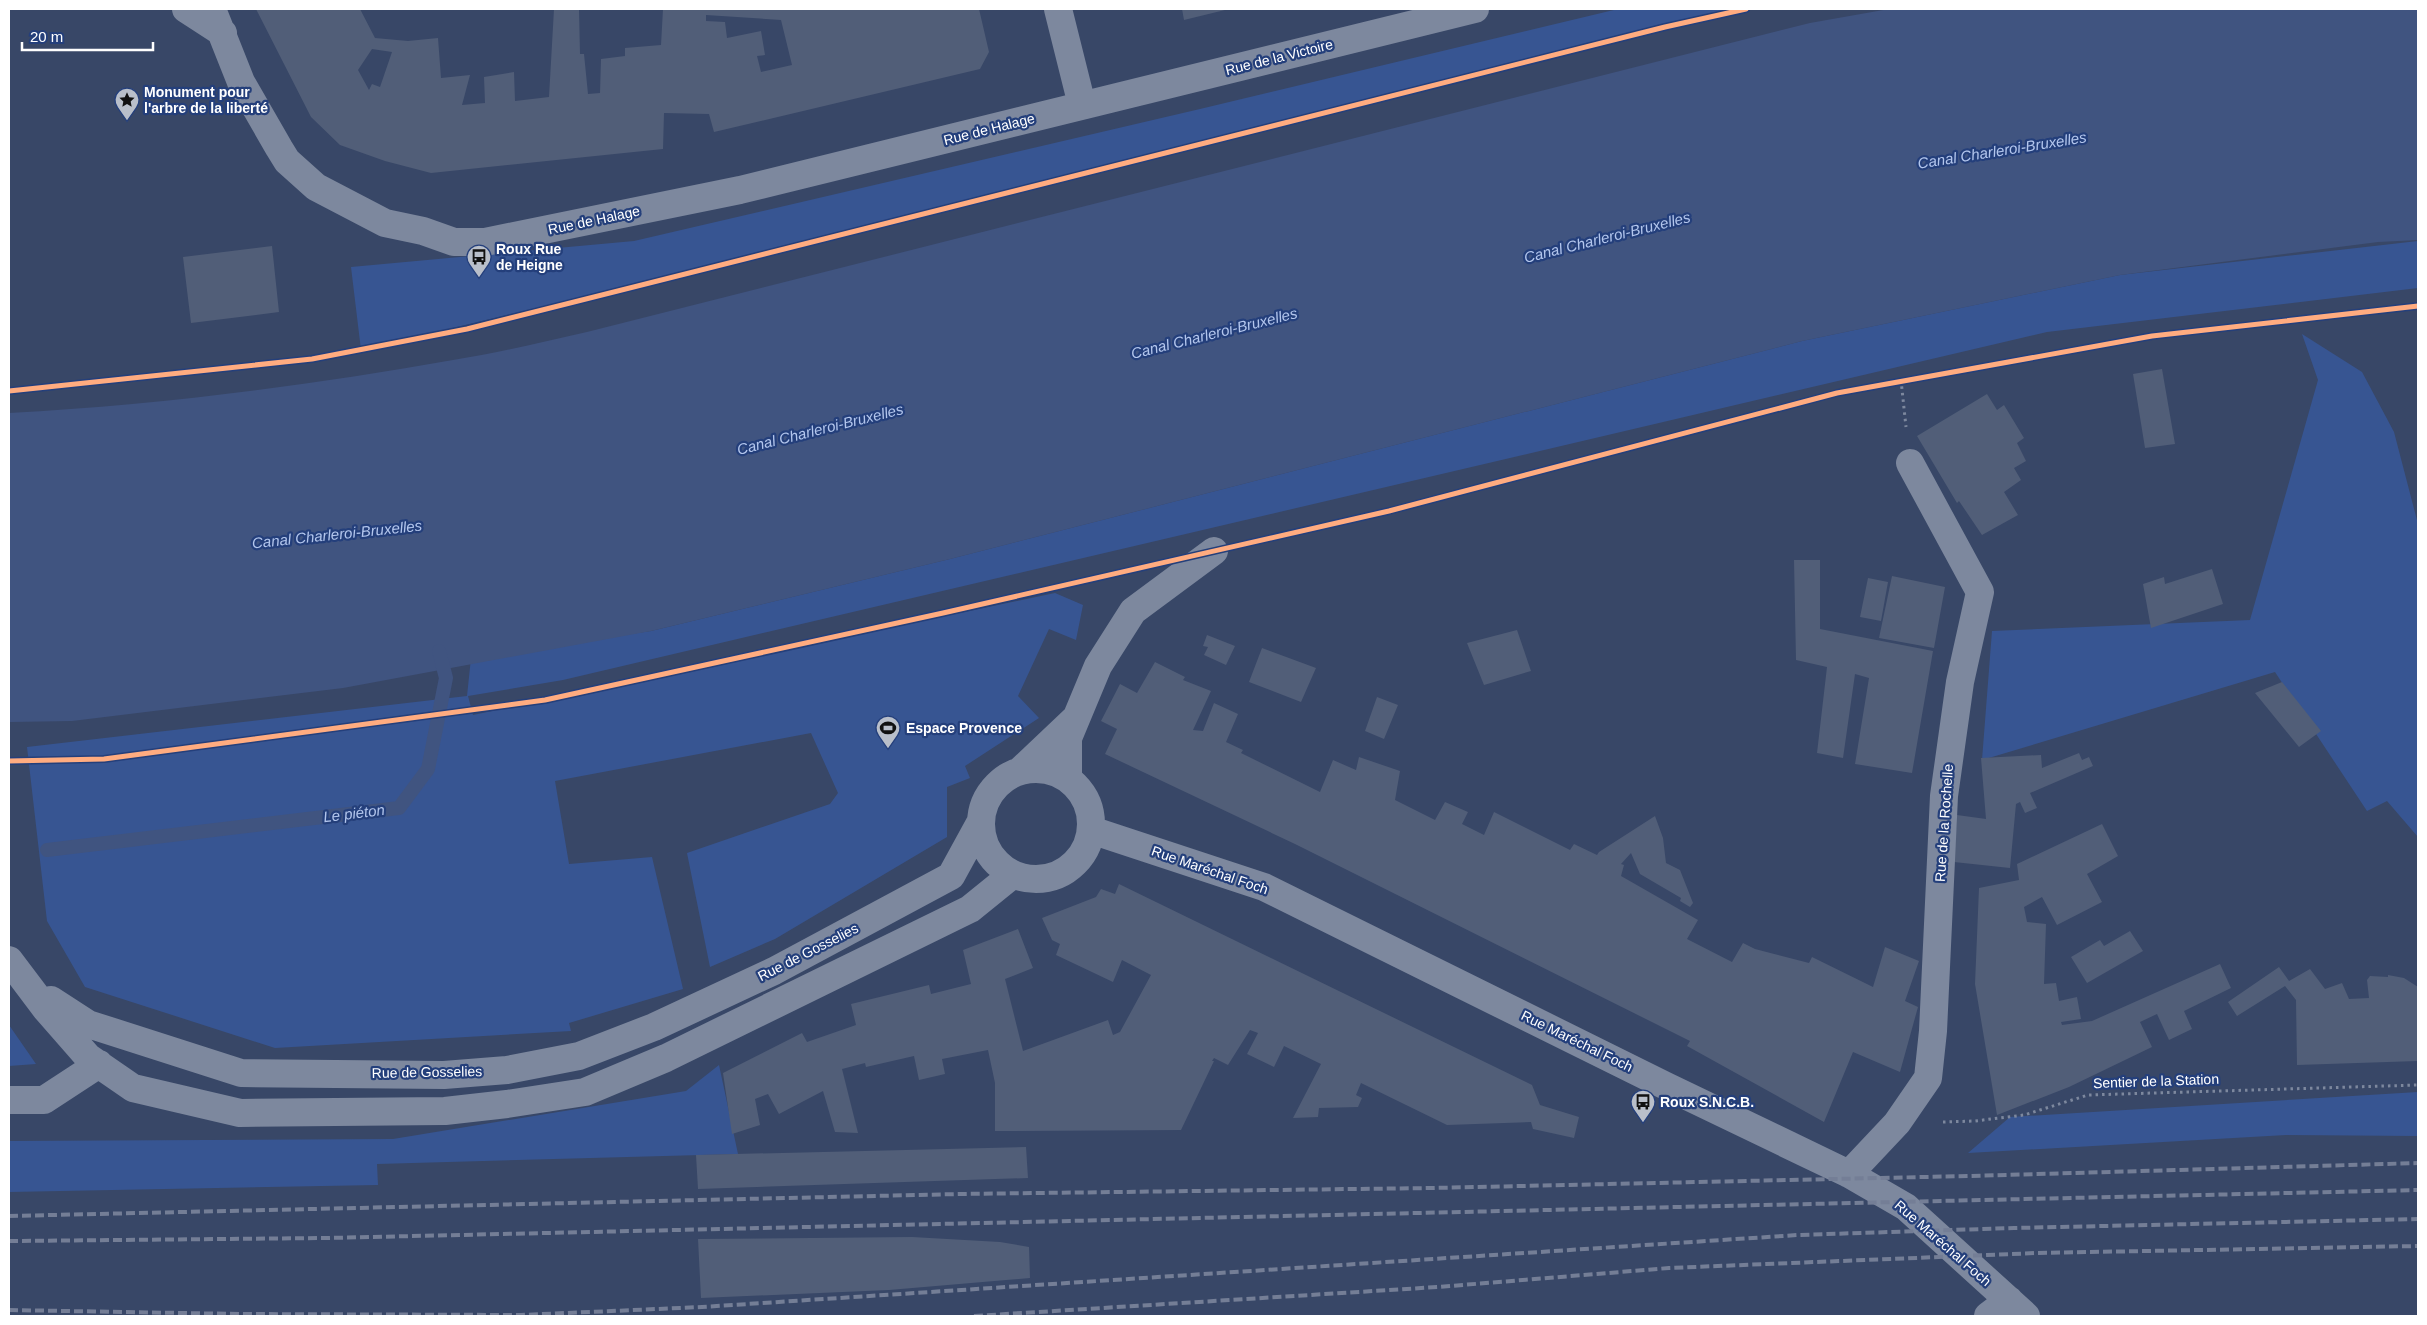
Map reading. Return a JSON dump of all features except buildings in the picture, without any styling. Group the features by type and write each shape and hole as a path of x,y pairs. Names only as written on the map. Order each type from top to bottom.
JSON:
{"street":[{"path":"186,9 223,33"},
{"name":"Rue de Halage","path":"212,9 242,82 287,161 316,187 385,223 423,231 454,242 485,242 740,190 1082,106"},
{"path":"1058,9 1082,106"},
{"name":"Rue de la Victoire","path":"1082,106 1475,9"},
{"name":"Rue de la Rochelle","path":"1849,1174 1897,1123 1928,1078 1933,1031 1944,796 1960,682 1980,592 1910,463"},
{"path":"1068,778 1068,738 1098,666 1133,611 1214,551"},
{"path":"1020,771 1076,718"},
{"path":"1037,768 1053,771 1068,778 1079,789 1091,815 1091,830 1087,847 1077,862 1063,873 1047,879 1029,880 1012,875 999,866 989,853 982,839 980,823 983,806 992,790 1004,778 1020,771 1037,768"},
{"name":"Rue de Gosselies","path":"29,986 88,1024 241,1073 444,1075 507,1070 579,1056 654,1027 774,971 951,876 980,823"},
{"name":"Rue Maréchal Foch","path":"1091,830 1264,887 1666,1086 1849,1174 1906,1207 2007,1311"},
{"name":"Rue de Gosselies","path":"9,960 94,1061 132,1088 240,1113 444,1111 585,1092 675,1054 970,909 1012,875"},
{"path":"9,1100 44,1100 94,1061"}],"path":[{"path":"1892,382 1910,378"},
{"path":"1901,380 1910,463"}],"shaded area":[{"path":"1618,9 1747,9 1575,50 910,218 361,350 351,267 634,241"},
{"path":"2418,241 2418,288 2047,332 563,680 468,696 473,715 1055,593 1083,605 1076,640 1049,629 1018,696 1039,718 965,766 970,778 947,787 947,837 775,939 710,967 687,853 830,804 838,793 811,733 555,781 569,864 652,857 683,989 569,1023 571,1031 275,1048 85,987 47,921 27,747 467,696 471,658 651,631 950,559 1802,341 2120,275"},
{"path":"2302,334 2362,372 2394,432 2418,524 2418,837 2387,801 2367,811 2275,672 1982,760 1992,631 2250,620 2318,380"},
{"path":"9,1025 36,1064 9,1066"},
{"path":"719,1065 738,1154 377,1164 378,1185 9,1192 9,1141 393,1139 686,1091"},
{"path":"2418,1092 2418,1136 2286,1135 1968,1153 2010,1117"}],"water":[{"name":"Canal Charleroi-Bruxelles","path":"1889,9 2418,9 2418,240 2378,242 2120,275 1802,341 950,559 651,631 343,688 72,721 9,722 9,413 176,400 287,386 470,357 520,347 587,332 1810,23"}],"waterway":[{"name":"Le piéton","path":"47,850 399,808 428,769 446,678 439,651"}],"railway":[{"path":"9,1216 960,1194 1432,1188 1968,1176 2418,1163"},
{"path":"9,1241 328,1238 2418,1190"},
{"path":"9,1310 240,1314 521,1315 702,1307 1798,1235 2418,1219"},
{"path":"974,1316 1438,1287 1669,1268 2037,1253 2418,1246"}],"cycle path":[{"path":"9,391 312,359 467,329 1665,27 1746,9"},
{"path":"9,761 104,759 545,700 943,613 1389,511 1837,393 2152,336 2418,306"}],"place":[{"name":"Monument pour l'arbre de la liberté","path":"127,121"},
{"name":"Roux Rue de Heigne","path":"479,278"},
{"name":"Espace Provence","path":"888,749"},
{"name":"Roux S.N.C.B.","path":"1643,1123"}]}
